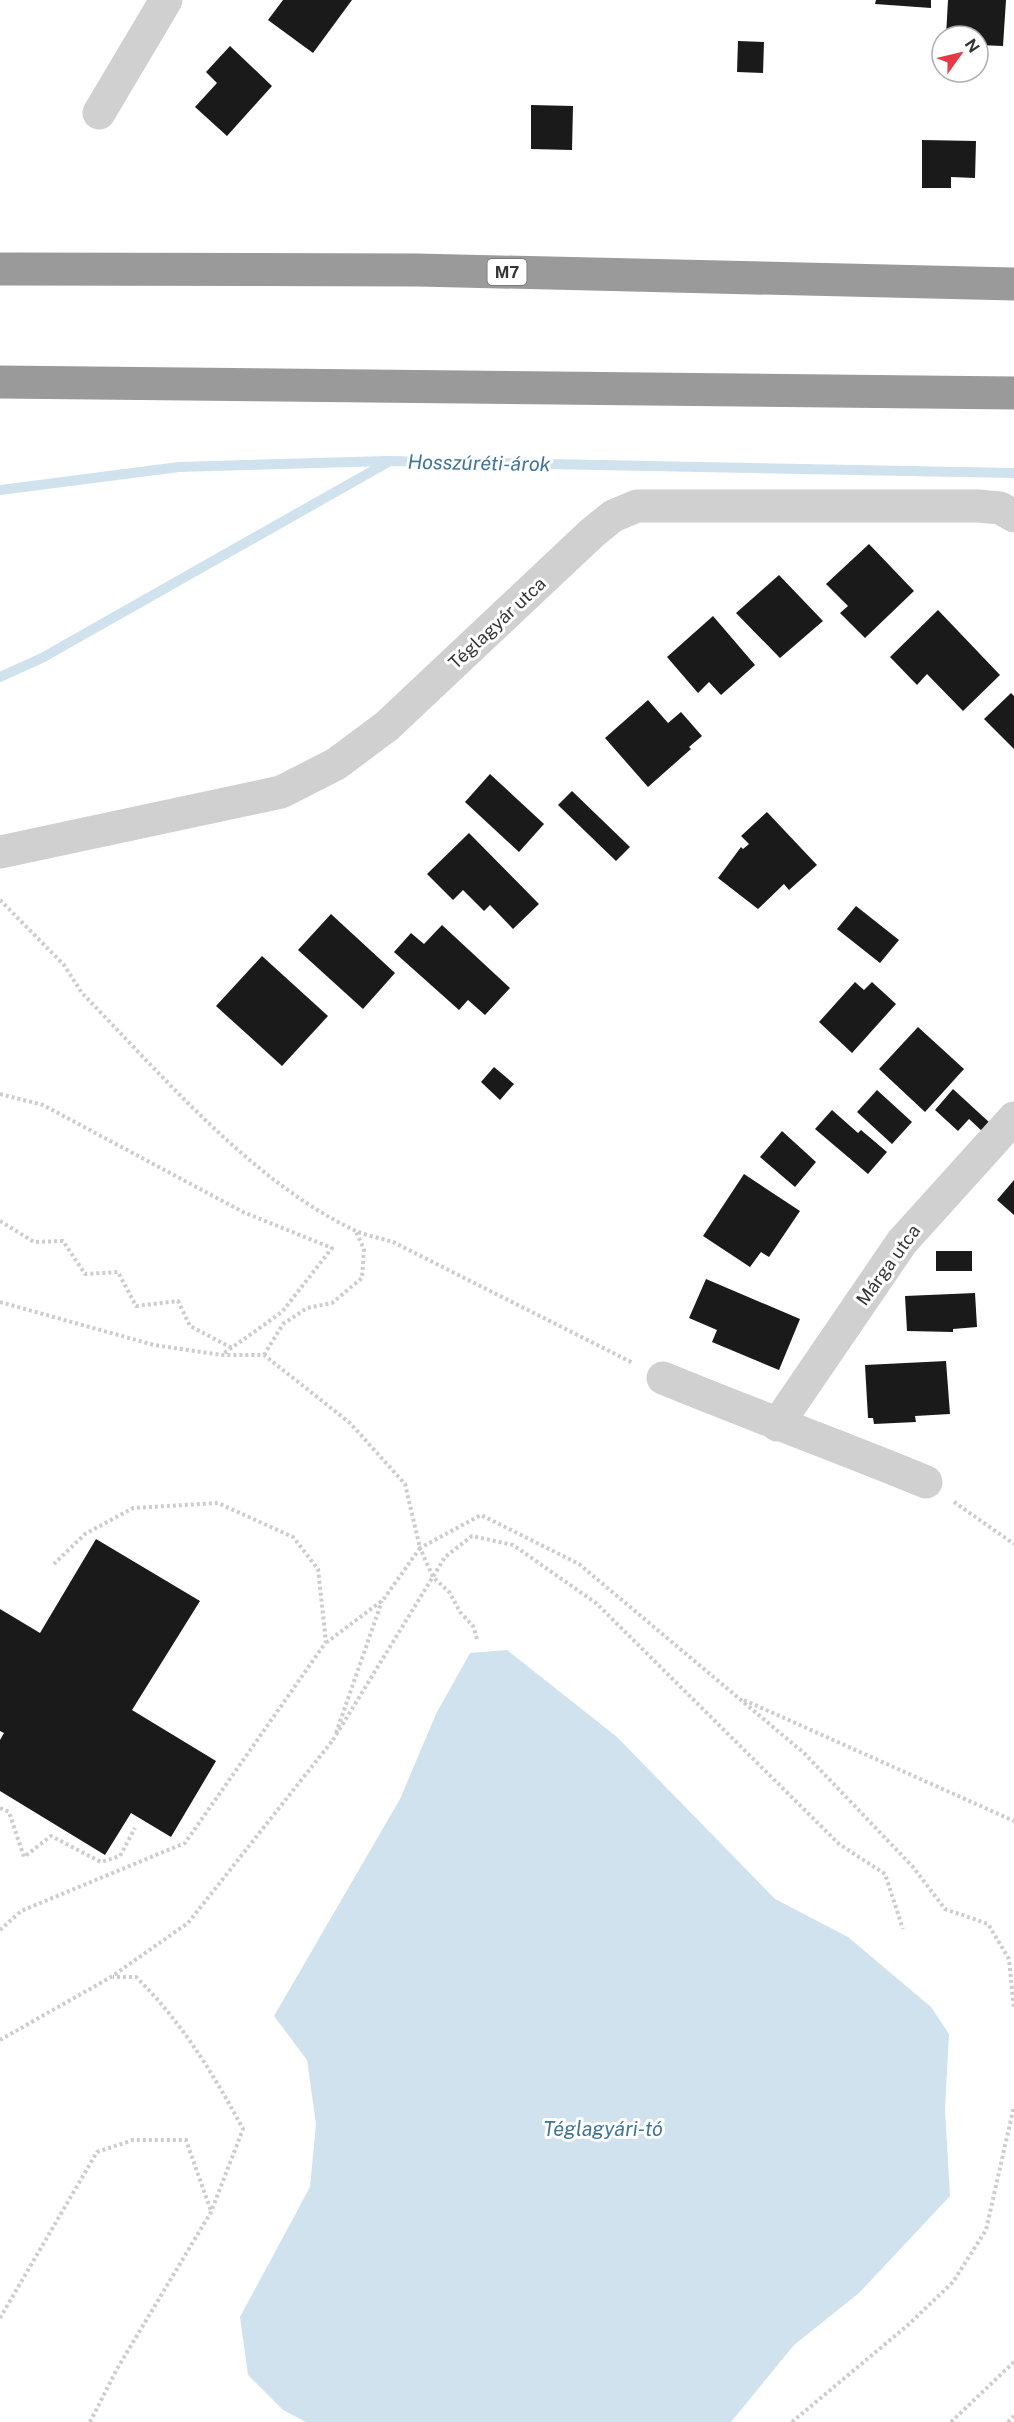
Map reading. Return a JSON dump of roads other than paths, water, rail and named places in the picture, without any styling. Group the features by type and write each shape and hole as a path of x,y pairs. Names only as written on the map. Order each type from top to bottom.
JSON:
{"highway":[{"name":"M7","path":"0,269 418,270 1014,284"},
{"path":"0,382 1014,393"}],"street":[{"path":"99,113 166,0"},
{"name":"Téglagyár utca","path":"0,852 281,792 336,764 387,726 592,533 614,516 638,506 978,506 1000,508 1014,516"},
{"name":"Márga utca","path":"777,1425 902,1242 1014,1118"},
{"path":"663,1378 777,1425 820,1438 926,1482"}],"water":[{"name":"Téglagyári-tó","path":"507,1650 617,1737 775,1899 848,1937 931,2007 949,2034 945,2109 950,2196 859,2293 794,2345 731,2422 306,2422 283,2410 248,2375 240,2317 310,2187 316,2124 307,2060 274,2016 400,1799 436,1714 470,1653"}],"waterway":[{"path":"0,490 179,467 388,461"},
{"name":"Hosszúréti-árok","path":"0,677 42,658 390,461 1014,473"}]}
